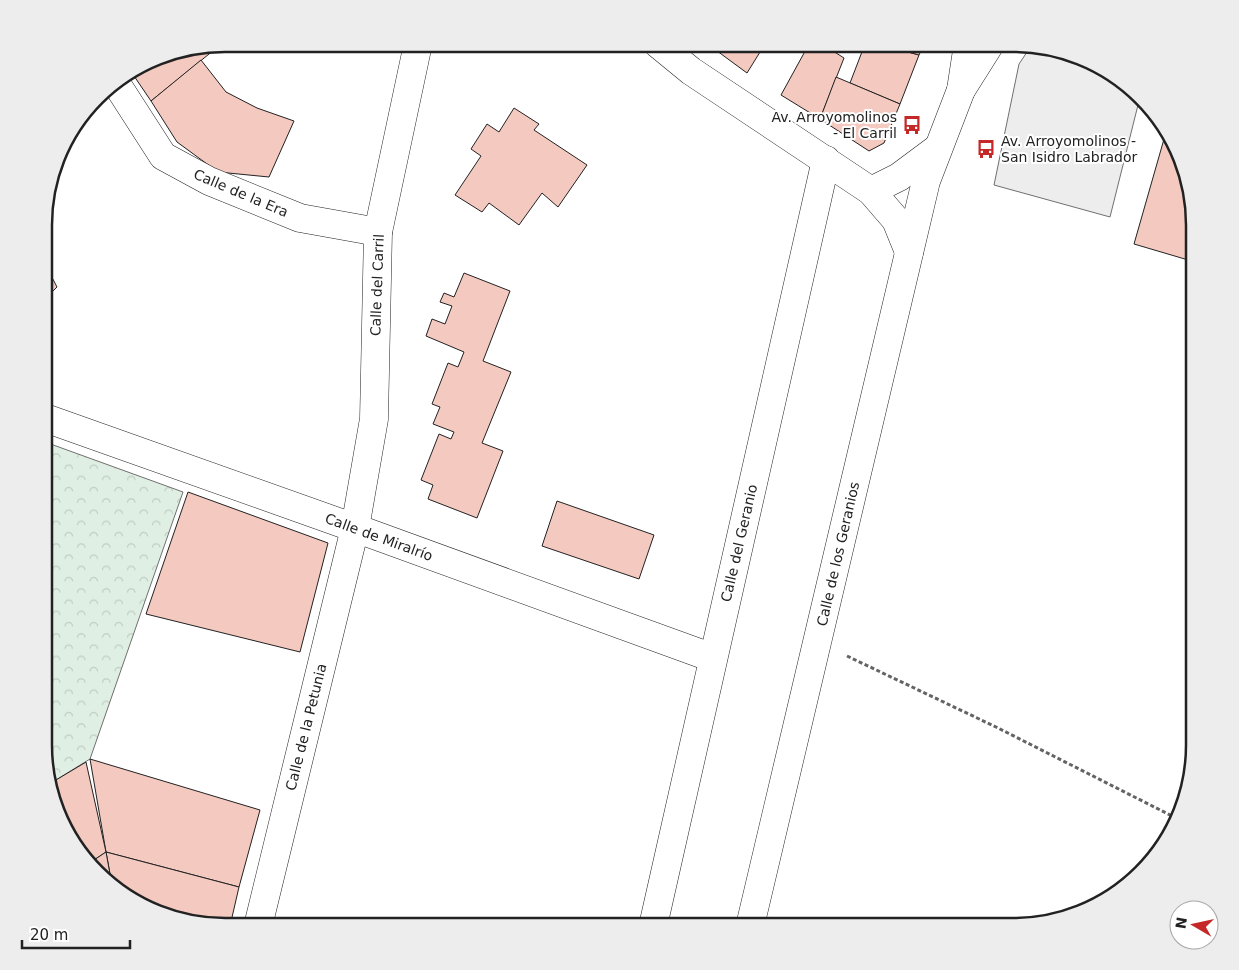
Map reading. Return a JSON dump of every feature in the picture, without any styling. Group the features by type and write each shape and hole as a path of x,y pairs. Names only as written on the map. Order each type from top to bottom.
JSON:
{"street":[{"name":"Calle del Carril","path":"355,528 374,419 378,232 416,53"},
{"path":"669,53 691,71 871,191 896,220 909,252"},
{"path":"961,90 967,53"},
{"path":"961,90 984,53"},
{"name":"Calle de la Era","path":"120,89 163,156 209,181 300,218 378,232"},
{"name":"Calle de los Geranios","path":"752,918 926,181 961,90"},
{"path":"871,191 899,177 938,148"},
{"name":"Calle del Geranio","path":"655,918 826,160"},
{"name":"Calle de Miralrío","path":"52,421 713,658"},
{"name":"Calle de la Petunia","path":"260,917 355,528"}],"path":[{"path":"817,642 996,727 1171,815"}],"green space":[{"path":"52,445 183,492 90,759 56,780 53,756"}],"shaded area":[{"path":"1026,53 1058,58 1100,76 1119,88 1138,105 1110,217 994,185 1019,64"}],"building":[{"path":"720,53 759,53 747,73"},
{"path":"804,53 836,53 844,58 820,119 781,95"},
{"path":"862,53 912,53 919,55 900,104 850,83"},
{"path":"210,54 151,101 135,78 159,66 181,58"},
{"path":"201,60 226,92 257,108 294,121 269,177 218,172 177,142 151,101"},
{"path":"836,77 900,104 884,143 869,151 820,119"},
{"path":"514,108 539,124 534,130 587,165 558,207 542,193 519,225 489,203 482,212 455,195 481,156 471,149 487,124 499,132"},
{"path":"1164,140 1181,181 1185,203 1186,259 1134,244"},
{"path":"464,273 510,291 483,361 511,372 482,443 503,451 477,518 428,499 433,485 421,480 439,434 451,439 454,432 433,424 440,407 432,404 448,363 458,367 464,352 426,336 432,319 445,324 452,306 440,302 444,293 454,297"},
{"path":"52,278 57,287 52,292"},
{"path":"188,492 328,543 300,652 146,614"},
{"path":"557,501 654,535 639,579 542,546"},
{"path":"90,759 260,810 239,887 106,852"},
{"path":"86,762 106,852 95,859 70,821 56,780"},
{"path":"106,852 239,887 232,917 203,916 181,912 159,904 139,894 110,874"},
{"path":"106,852 110,874 95,859"}],"place":[{"name":"Av. Arroyomolinos - El Carril","path":"912,125"},
{"name":"Av. Arroyomolinos - San Isidro Labrador","path":"986,149"}]}
